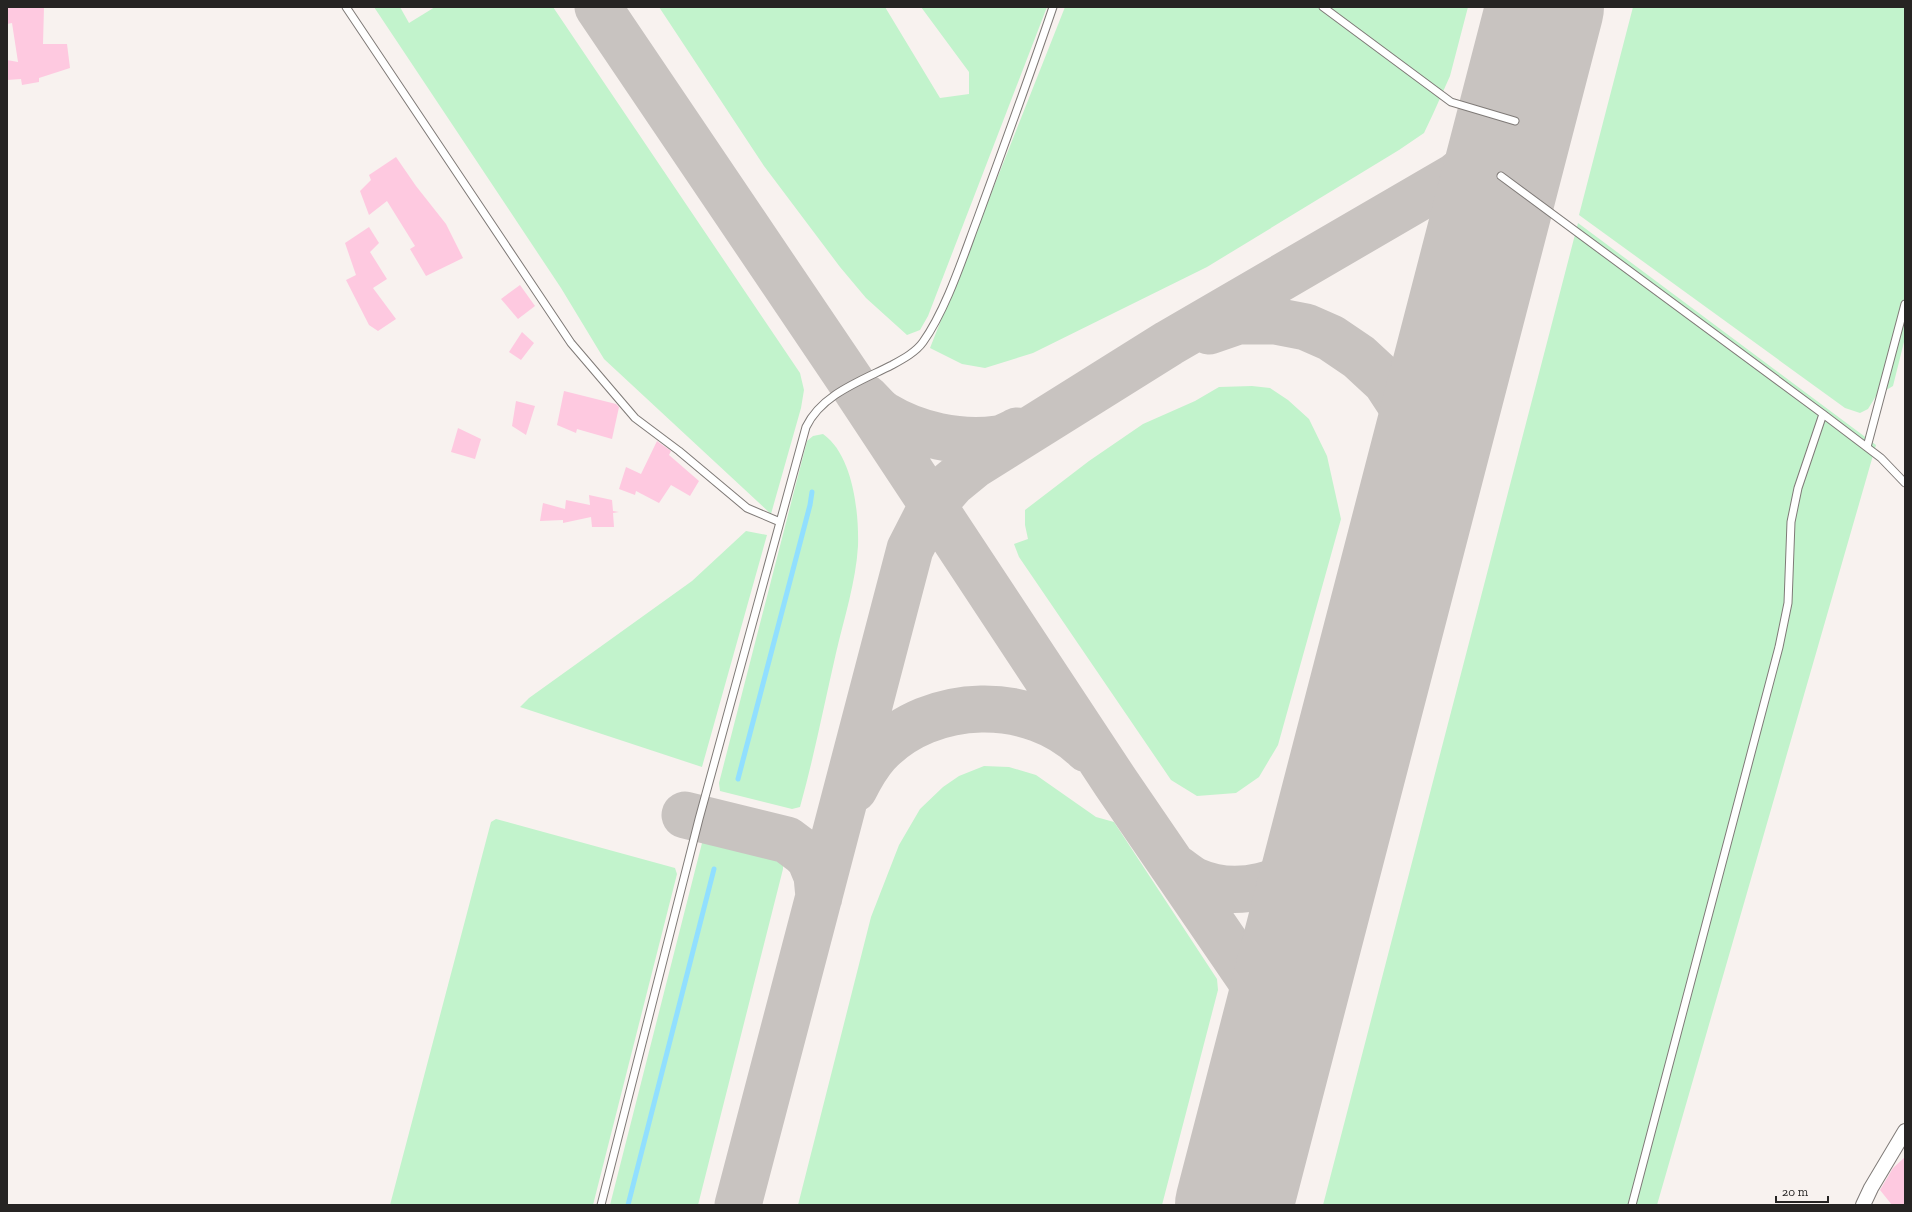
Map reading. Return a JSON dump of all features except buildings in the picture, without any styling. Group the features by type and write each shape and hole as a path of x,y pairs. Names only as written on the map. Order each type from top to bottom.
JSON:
{"street":[{"path":"1863,1205 1870,1188 1905,1131"}],"lane":[{"path":"346,7 571,343 636,418 679,451 746,508 780,522"},
{"path":"601,1205 699,819 806,427 812,416 821,405 834,396 911,354 922,344 932,329 963,256 1018,108 1053,7"},
{"path":"1323,7 1451,102 1515,121"},
{"path":"1501,176 1867,447 1881,458 1905,483"},
{"path":"1867,447 1905,304"},
{"path":"1632,1205 1778,647 1788,603 1791,522 1798,488 1823,414"}],"green space":[{"path":"374,7 400,7 409,23 435,7 553,7 800,373 804,390 801,408 771,514 604,359 561,288"},
{"path":"659,7 885,7 940,98 969,94 969,72 921,7 1047,7 928,316 920,330 907,335 866,298 840,267 764,166"},
{"path":"1065,7 1468,7 1450,76 1424,133 1399,150 1207,267 1033,353 985,368 962,364 930,348"},
{"path":"1633,7 1905,7 1905,338 1893,386 1876,396 1868,409 1860,413 1845,408 1579,215"},
{"path":"1578,223 1876,445 1657,1205 1323,1205"},
{"path":"1252,386 1270,388 1288,400 1309,419 1327,456 1341,519 1278,745 1259,777 1236,793 1197,796 1171,780 1019,557 1014,544 1028,539 1025,525 1025,510 1089,461 1143,424 1195,401 1219,387"},
{"path":"823,434 833,443 848,470 857,517 857,559 810,769 800,807 792,809 720,791 719,783 807,441 813,436"},
{"path":"746,531 767,535 702,767 520,707 529,698 692,581"},
{"path":"984,766 1009,767 1036,775 1096,817 1114,822 1217,979 1218,990 1162,1205 798,1205 871,917 899,845 920,809 943,787 959,776"},
{"path":"496,819 675,868 677,874 593,1205 390,1205 491,822"},
{"path":"715,837 756,851 775,853 783,860 783,869 698,1205 610,1205 702,843"}],"waterway":[{"path":"738,779 810,505 812,492"},
{"path":"628,1205 714,869"}],"taxiway":[{"path":"598,7 856,389 1116,783 1248,976 1266,1007 1272,1031 1270,1067"},
{"path":"738,1205 910,549 932,506 952,483 974,465 1169,343 1456,176 1490,149 1515,121"},
{"path":"1209,331 1238,321 1275,321 1306,327 1331,338 1359,357 1386,382 1405,411 1417,446 1418,495"},
{"path":"866,398 881,413 897,422 924,433 953,439 983,440 1000,438 1017,431"},
{"path":"854,789 864,770 877,753 899,734 925,721 952,712 981,709 1010,711 1038,718 1064,731 1087,749"},
{"path":"685,815 787,840 810,859 817,876 819,897"},
{"path":"1172,865 1195,881 1212,887 1245,889 1261,886 1293,875 1324,859"}],"runway":[{"path":"1234,1205 1545,7"}]}
